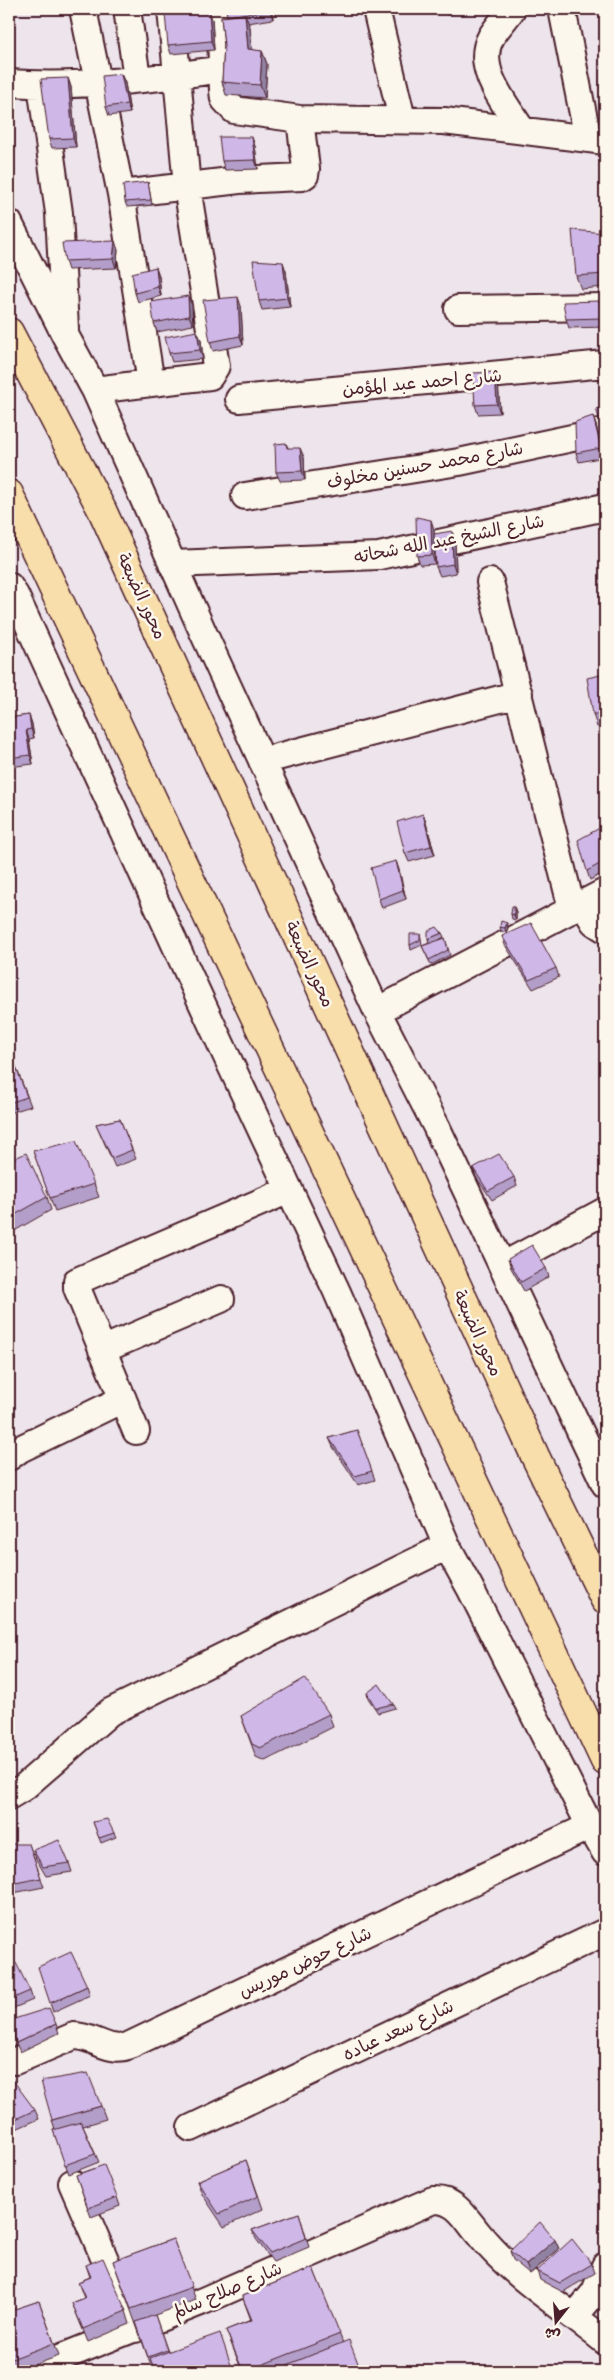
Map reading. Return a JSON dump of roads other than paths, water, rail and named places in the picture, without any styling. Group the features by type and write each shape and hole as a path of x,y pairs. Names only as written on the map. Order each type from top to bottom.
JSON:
{"highway":[{"name":"محور الضبعة","path":"9,332 102,510 535,1456 605,1600"},
{"path":"9,494 605,1761"}],"street":[{"path":"83,9 120,194 151,383"},
{"path":"127,9 138,78"},
{"path":"95,390 210,376 215,370 187,187 178,76 170,9"},
{"path":"220,9 224,99 234,110 300,119 444,121 521,129 597,140 562,9"},
{"path":"376,9 402,119"},
{"path":"512,9 491,37 487,46 486,64 492,81 521,129"},
{"path":"9,83 41,85 99,82 178,76 223,69"},
{"path":"41,85 59,213 64,278 65,335"},
{"path":"120,194 305,175 300,119"},
{"path":"9,223 95,390 172,564 377,1011 436,1126 605,1484"},
{"path":"458,309 605,307"},
{"name":"شارع احمد عبد المؤمن","path":"240,399 605,364"},
{"name":"شارع محمد حسنين مخلوف","path":"245,496 459,462 605,431"},
{"name":"شارع الشيخ عبد الله شحاته","path":"172,564 379,556 605,507"},
{"path":"490,582 577,907 605,929"},
{"path":"9,586 15,595 337,1292 447,1546 605,1852"},
{"path":"262,761 519,694"},
{"path":"377,1011 605,892"},
{"path":"136,1431 76,1285 80,1279 289,1190"},
{"path":"502,1266 605,1211"},
{"path":"102,1350 221,1299"},
{"path":"9,1457 20,1449 123,1399"},
{"path":"9,1796 24,1788 110,1712 447,1546"},
{"name":"شارع حوض موريس","path":"11,2063 74,2036 82,2036 116,2048 128,2046 590,1826"},
{"name":"شارع سعد عباده","path":"191,2128 605,1932"},
{"path":"72,2183 135,2328"},
{"name":"شارع صلاح سالم","path":"27,2371 203,2301 424,2202 442,2199 450,2202 466,2217 496,2254 515,2272 574,2316"},
{"path":"605,2266 595,2292 574,2316 605,2341"}]}
